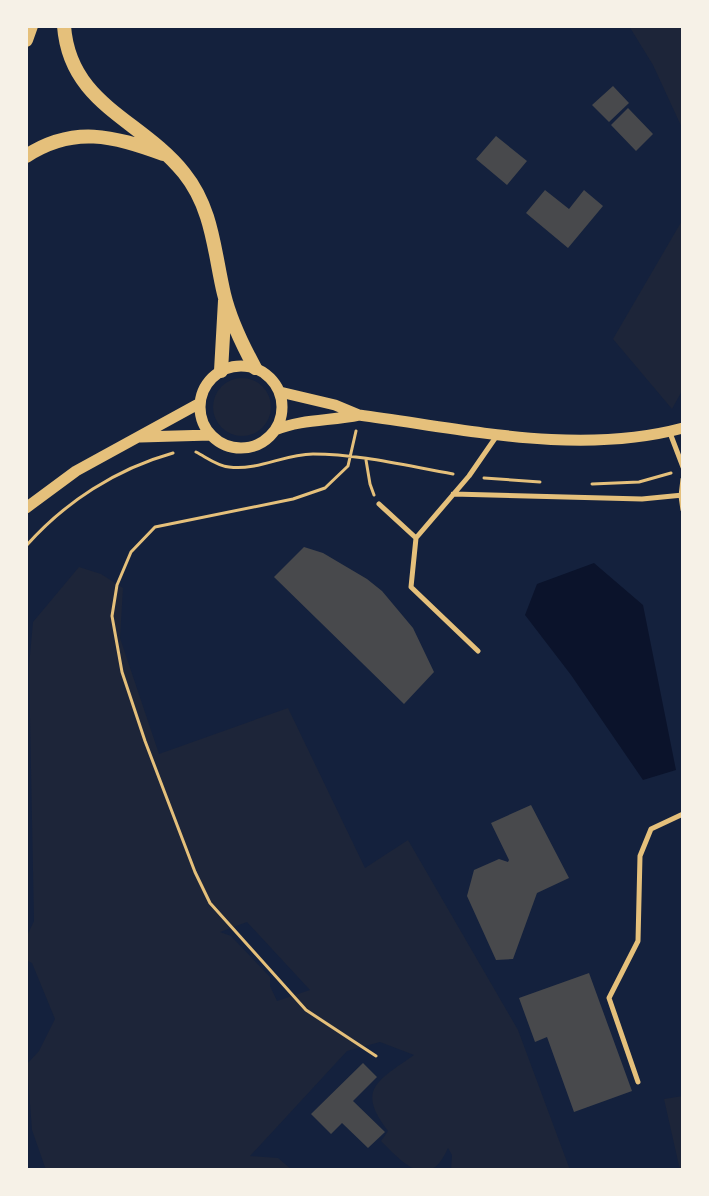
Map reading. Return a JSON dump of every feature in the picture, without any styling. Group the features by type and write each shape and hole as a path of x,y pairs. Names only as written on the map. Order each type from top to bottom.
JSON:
{"main road":[{"path":"26,40 31,26"},
{"path":"64,26 75,69 86,87 103,106 147,136 184,173 204,205 215,239 225,296 255,368"},
{"path":"26,156 57,141 95,136 113,138 167,156"},
{"path":"221,371 225,296"}],"street":[{"path":"238,366 255,368 270,377 280,392 281,418 268,438 250,448 229,446 211,435 202,420 200,403 206,384 221,371 238,366"},
{"path":"280,392 335,405 359,415 547,440 586,440 683,428"},
{"path":"26,508 76,471 200,403"},
{"path":"275,430 290,424 359,415"},
{"path":"135,437 211,435"}],"lane":[{"path":"670,432 683,467"},
{"path":"478,651 411,587 416,538 469,476 498,433"},
{"path":"683,479 683,510"},
{"path":"453,494 642,499 682,495"},
{"path":"379,504 416,538"},
{"path":"638,1082 609,998 638,941 640,856 651,829 683,814"}],"path":[{"path":"359,415 348,466 325,488 293,499 155,527 131,552 117,585 112,616 122,672 145,741 210,903 306,1010 376,1056"},
{"path":"194,450 227,467 255,467 285,457 311,454 553,484"},
{"path":"26,546 63,510 102,483 136,465 183,451"},
{"path":"366,460 370,484 379,504"},
{"path":"581,484 639,482 670,474"}],"shaded area":[{"path":"629,26 683,26 683,130 653,65"},
{"path":"683,219 683,389 672,409 613,339"},
{"path":"242,378 263,386 271,407 263,428 242,436 221,428 213,407 221,386"},
{"path":"594,563 643,605 676,770 643,780 571,675 525,615 537,584"},
{"path":"79,567 101,574 123,588 120,638 159,754 288,708 365,868 408,840 518,1030 570,1170 451,1170 452,1155 448,1148 433,1169 416,1170 407,1165 381,1141 388,1131 378,1117 372,1095 382,1079 414,1055 380,1042 347,1051 250,1156 278,1158 292,1170 46,1170 32,1130 27,1064 39,1051 55,1019 32,963 26,960 26,938 34,921 29,666 33,622","holes":["247,922 310,990 277,1001 270,986 270,977 231,936 220,932"]},
{"path":"683,1096 683,1170 680,1170 664,1099"}],"building":[{"path":"613,86 629,103 609,122 592,105"},
{"path":"628,108 653,134 636,151 611,125"},
{"path":"496,136 527,161 507,185 476,159"},
{"path":"545,190 569,209 584,190 603,206 568,248 526,213"},
{"path":"304,547 323,553 367,579 382,591 413,628 434,672 404,704 274,577"},
{"path":"531,805 569,878 537,893 513,959 496,960 467,896 474,870 499,859 509,860 491,823"},
{"path":"589,973 632,1091 574,1112 547,1037 535,1042 519,998"},
{"path":"363,1063 377,1077 353,1101 385,1132 368,1148 342,1123 331,1134 311,1114"}]}
